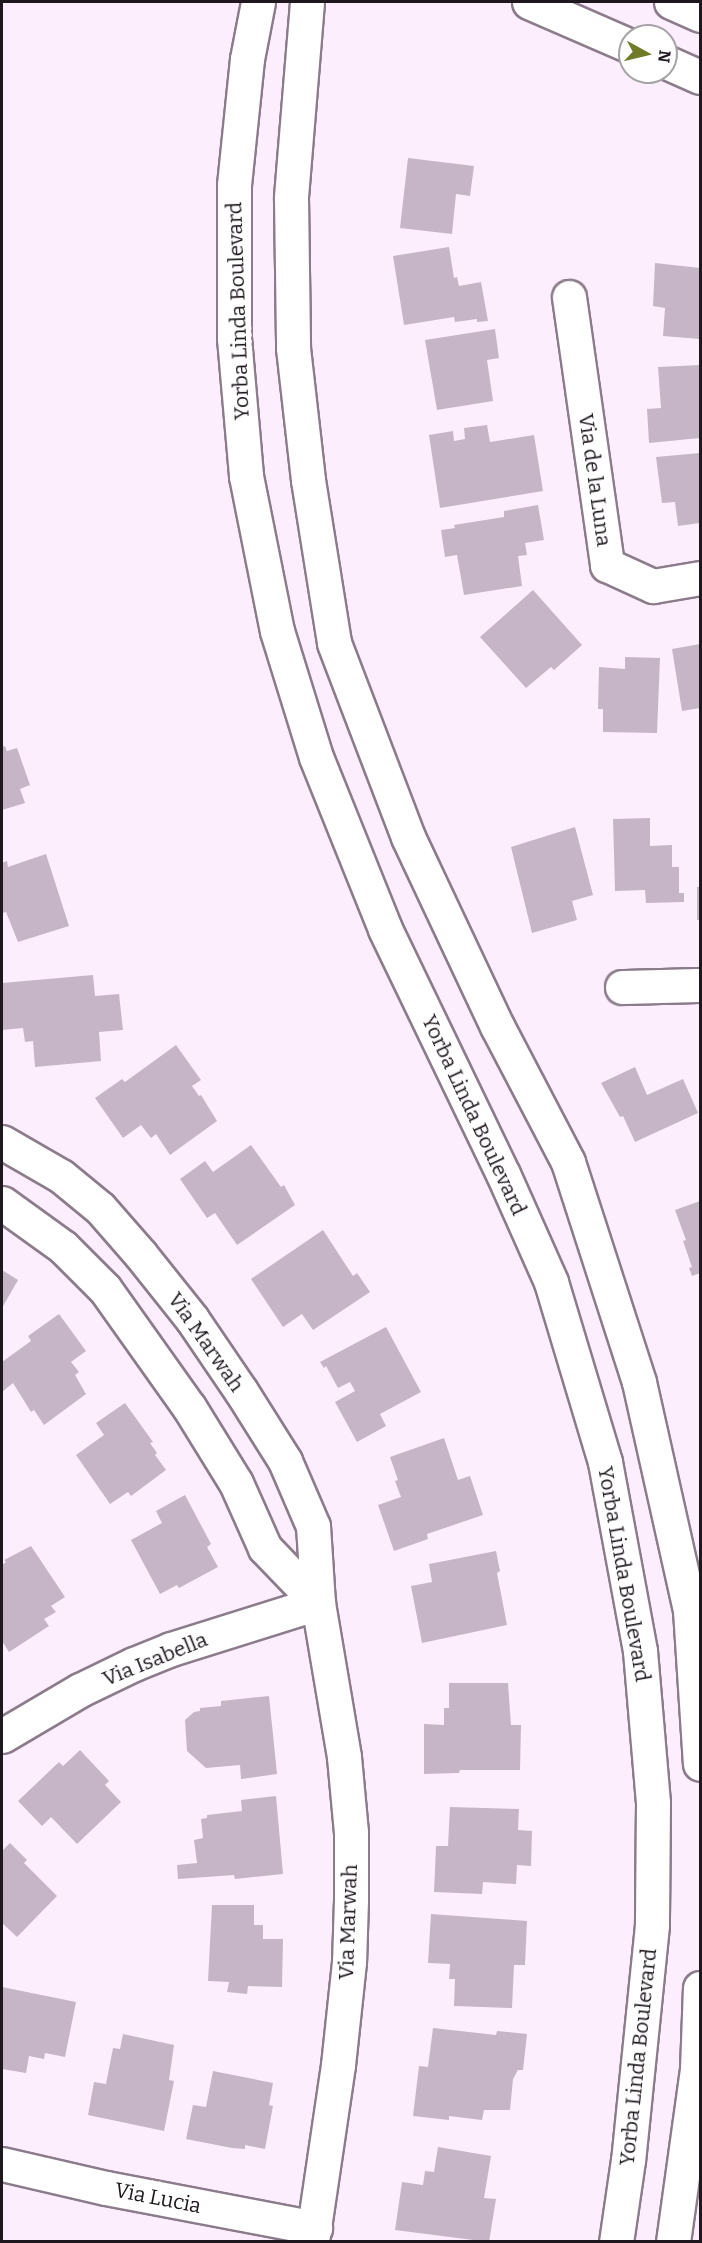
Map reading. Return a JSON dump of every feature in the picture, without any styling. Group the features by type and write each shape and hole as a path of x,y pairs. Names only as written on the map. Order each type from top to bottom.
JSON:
{"main road":[{"name":"Yorba Linda Boulevard","path":"258,2 247,59 234,185 234,338 246,476 277,631 316,758 385,929 503,1174 551,1282 605,1461 640,1651 653,1803 652,1925 628,2160 616,2241"},
{"path":"308,2 291,198 292,326 308,480 334,644 408,837 498,1026 568,1162 639,1382 690,1610 700,1764"},
{"path":"529,2 618,41"},
{"path":"671,2 700,15"},
{"path":"678,67 700,77"},
{"name":"Via de la Luna","path":"569,297 608,566 653,586 700,578"},
{"path":"622,987 700,985"},
{"name":"Via Marwah","path":"2,1142 61,1176 100,1208 192,1319 285,1461 313,1526 318,1603 345,1757 351,1832 349,1962 338,2065 314,2235"},
{"path":"2,1203 63,1247 105,1289 200,1426 236,1483 265,1548 318,1603"},
{"name":"Via Isabella","path":"2,1736 70,1696 134,1664 171,1649 318,1603"},
{"path":"674,2241 697,2069 700,1988"},
{"name":"Via Lucia","path":"2,2164 314,2235"}],"building":[{"path":"408,158 474,166 470,196 456,194 452,234 400,228"},
{"path":"449,247 454,278 457,277 459,286 481,282 488,321 477,322 477,319 455,322 454,317 404,325 393,256"},
{"path":"655,263 700,268 700,339 663,336 665,308 653,306"},
{"path":"495,329 499,358 487,360 493,401 437,410 425,340"},
{"path":"700,365 700,438 649,443 647,409 661,408 658,367"},
{"path":"487,425 490,442 534,435 543,491 440,508 429,435 453,431 454,441 465,439 464,428"},
{"path":"700,453 700,523 678,526 675,502 662,503 656,457"},
{"path":"538,505 544,540 525,543 527,555 518,556 522,586 464,595 457,555 445,557 441,530 455,528 454,525 504,517 504,511"},
{"path":"533,590 582,645 554,670 551,667 526,688 480,637"},
{"path":"700,644 700,708 682,711 672,649"},
{"path":"625,657 660,658 657,733 603,732 603,709 598,709 599,667 625,669"},
{"path":"5,746 7,751 17,748 30,785 20,789 25,803 2,810 2,747"},
{"path":"650,818 650,846 672,845 672,867 679,867 679,893 684,893 684,902 646,903 645,890 615,891 613,819"},
{"path":"575,827 593,895 572,901 577,920 532,933 511,847"},
{"path":"46,854 69,926 18,942 6,912 2,913 2,863 7,861 8,867"},
{"path":"697,887 700,887 700,920 697,920"},
{"path":"93,975 95,996 119,994 123,1030 99,1032 101,1061 35,1067 33,1041 25,1042 23,1028 2,1030 2,983"},
{"path":"176,1045 201,1080 192,1086 199,1096 201,1095 217,1121 170,1155 156,1134 151,1138 141,1125 123,1138 95,1098 122,1079 125,1082"},
{"path":"635,1067 647,1095 683,1079 698,1113 635,1142 623,1116 620,1117 601,1083"},
{"path":"251,1145 281,1187 284,1185 295,1205 237,1245 215,1213 207,1218 180,1179 205,1161 213,1172"},
{"path":"700,1201 700,1273 692,1276 689,1268 692,1267 683,1241 686,1240 675,1210"},
{"path":"323,1230 353,1276 357,1273 370,1292 313,1330 302,1314 283,1327 251,1279"},
{"path":"2,1270 18,1280 2,1308"},
{"path":"59,1314 86,1351 71,1362 79,1372 75,1375 86,1394 44,1425 34,1410 31,1412 13,1383 2,1392 2,1362 31,1341 28,1336"},
{"path":"386,1327 421,1392 380,1414 386,1426 357,1442 335,1402 355,1391 350,1382 338,1388 326,1366 324,1368 320,1362"},
{"path":"125,1403 153,1442 150,1443 157,1453 155,1455 166,1470 131,1496 128,1492 110,1504 76,1455 104,1435 96,1423"},
{"path":"444,1438 458,1480 470,1476 483,1515 427,1534 428,1539 394,1551 378,1505 401,1497 390,1457"},
{"path":"185,1495 211,1544 207,1547 218,1567 179,1588 177,1585 160,1594 131,1540 162,1523 156,1511"},
{"path":"31,1546 65,1597 51,1606 56,1612 44,1619 49,1626 9,1652 2,1641 2,1565 6,1562 4,1560"},
{"path":"496,1551 500,1571 497,1573 507,1625 422,1643 411,1586 432,1582 429,1564"},
{"path":"449,1683 508,1683 511,1725 521,1725 520,1770 460,1770 459,1773 424,1774 424,1724 444,1725 444,1708 449,1708"},
{"path":"269,1696 277,1774 241,1779 240,1765 206,1768 187,1751 185,1720 194,1712 200,1711 200,1708 221,1706 221,1701"},
{"path":"80,1750 109,1781 105,1785 121,1802 77,1844 51,1817 42,1826 18,1801 59,1762 63,1766"},
{"path":"276,1796 283,1874 235,1879 234,1875 178,1879 177,1865 197,1863 194,1840 203,1838 201,1819 207,1818 207,1815 242,1811 241,1800"},
{"path":"450,1807 519,1809 518,1830 532,1831 531,1866 517,1865 516,1884 483,1882 482,1894 434,1892 436,1846 448,1846"},
{"path":"10,1843 27,1860 24,1863 57,1896 17,1937 2,1923 2,1851"},
{"path":"212,1905 254,1905 254,1925 263,1925 263,1939 283,1939 282,1987 248,1986 247,1994 227,1992 229,1982 208,1981"},
{"path":"431,1914 527,1921 525,1965 514,1965 512,2008 454,2006 455,1979 449,1979 450,1964 428,1963"},
{"path":"2,1987 76,2002 65,2057 45,2053 44,2059 29,2056 26,2073 2,2069"},
{"path":"433,2028 496,2035 497,2031 527,2034 523,2070 518,2070 513,2079 510,2110 484,2110 482,2120 449,2116 449,2120 413,2116 419,2066 428,2067"},
{"path":"123,2034 174,2045 169,2080 174,2081 164,2131 88,2115 94,2082 106,2084 113,2048 120,2049"},
{"path":"213,2071 273,2083 269,2105 273,2106 265,2149 245,2145 245,2149 232,2148 186,2139 193,2105 206,2107"},
{"path":"438,2147 491,2156 484,2198 496,2199 489,2242 395,2230 402,2182 423,2185 425,2171 434,2172"}]}
